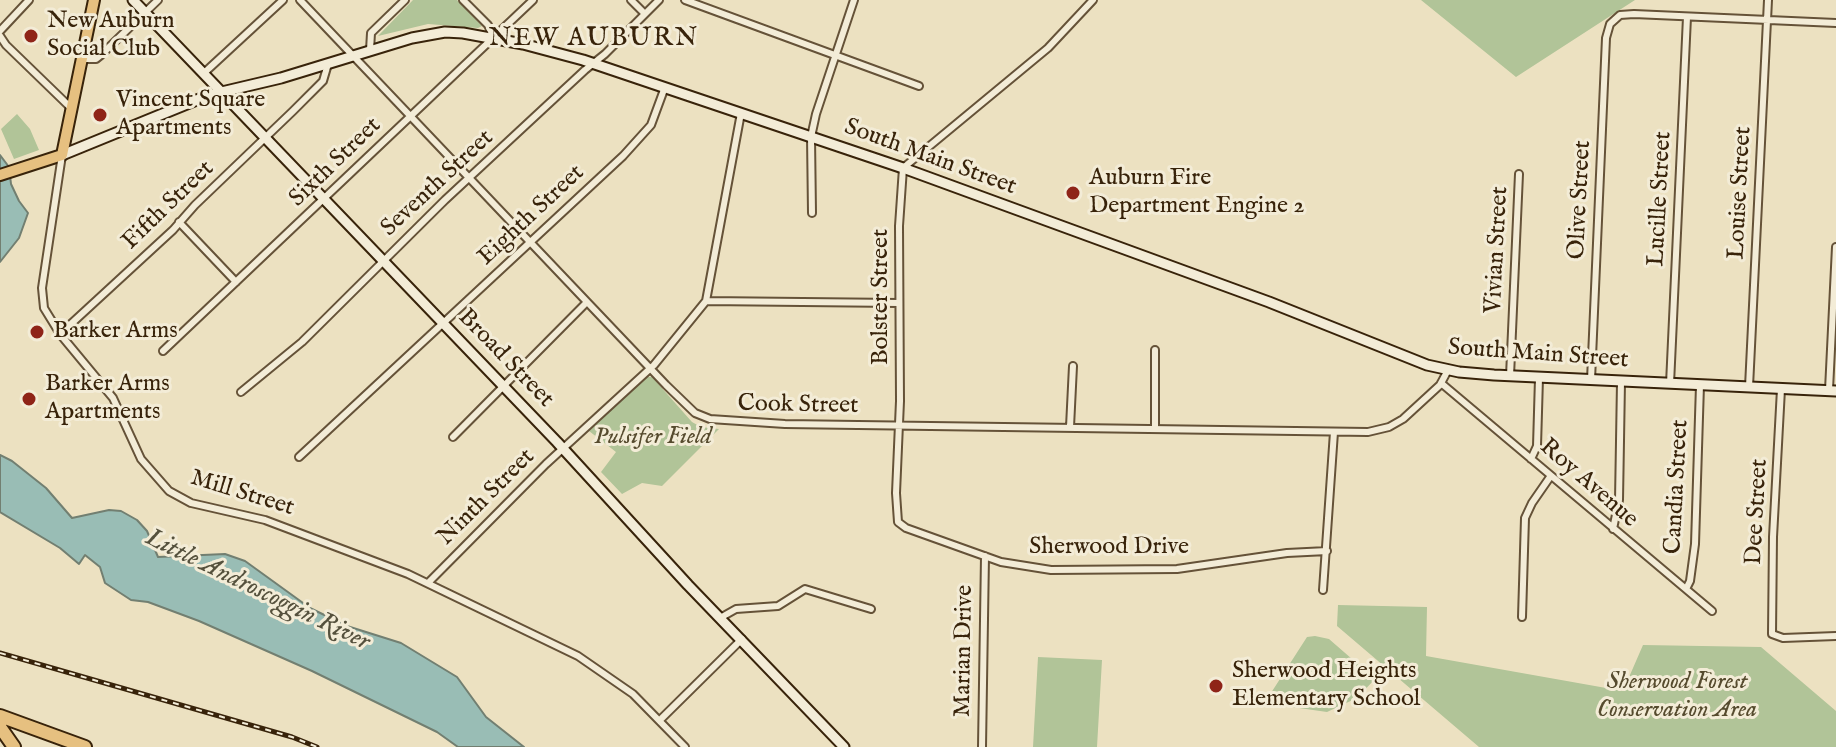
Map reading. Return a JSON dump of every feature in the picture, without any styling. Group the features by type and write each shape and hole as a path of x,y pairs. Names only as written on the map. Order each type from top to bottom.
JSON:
{"highway":[{"path":"0,716 85,747"},
{"path":"0,727 14,747"}],"main road":[{"name":"Mill Street","path":"62,155 94,0"},
{"name":"South Main Street","path":"0,175 62,155"}],"street":[{"path":"29,0 8,20 0,34 6,45 70,107"},
{"name":"Broad Street","path":"133,0 563,448 844,747"},
{"path":"81,59 96,59 158,0"},
{"path":"204,73 283,0"},
{"name":"Cook Street","path":"300,0 650,369 691,409 710,419 785,424 1368,432 1389,427 1409,414 1441,383 1448,370"},
{"path":"370,50 371,33 405,0"},
{"path":"463,0 488,25 494,38"},
{"name":"Sixth Street","path":"163,351 533,0"},
{"path":"631,0 645,14"},
{"name":"Seventh Street","path":"241,392 302,342 383,261 659,0"},
{"path":"685,0 919,86"},
{"path":"812,213 811,137 854,0"},
{"path":"903,168 906,162 1048,48 1093,0"},
{"name":"Louise Street","path":"1749,387 1768,0"},
{"name":"Olive Street","path":"1591,380 1606,38 1611,22 1627,14 1687,17"},
{"path":"1687,17 1836,23"},
{"name":"Lucille Street","path":"1670,384 1687,17"},
{"name":"South Main Street","path":"62,155 196,99 412,38 445,32 494,38 666,87 903,168 1269,302 1395,354 1448,370 1539,378 1833,390"},
{"name":"Fifth Street","path":"60,334 323,81 328,64"},
{"name":"Eighth Street","path":"299,457 644,134 654,119 666,87"},
{"name":"Ninth Street","path":"428,583 563,448 650,369 706,301 741,113"},
{"name":"Mill Street","path":"62,155 41,295 47,314 113,398 141,459 175,495 191,503 265,520 428,583 578,656 624,687 685,747"},
{"name":"Bolster Street","path":"898,522 899,226 903,168"},
{"name":"Vivian Street","path":"1510,376 1519,174"},
{"path":"179,222 236,282"},
{"path":"1833,390 1836,247"},
{"path":"706,301 899,303"},
{"path":"453,437 587,302"},
{"path":"1155,350 1155,429"},
{"path":"1070,427 1073,366"},
{"path":"1531,459 1537,446 1539,378"},
{"path":"1613,529 1619,500 1621,382"},
{"name":"Roy Avenue","path":"1441,383 1712,611"},
{"name":"Candia Street","path":"1686,589 1695,544 1700,385"},
{"name":"Dee Street","path":"1781,389 1773,544 1774,636 1836,636"},
{"path":"1323,590 1334,432"},
{"path":"1522,617 1525,518 1550,477"},
{"name":"Sherwood Drive","path":"898,522 906,528 985,556 1035,569 1177,569 1287,553 1327,551"},
{"name":"Marian Drive","path":"982,747 985,556"},
{"path":"720,618 736,609 778,606 805,589 871,609"},
{"path":"660,720 742,639"}],"green space":[{"path":"413,0 457,0 482,26 428,24 378,36"},
{"path":"1421,0 1635,0 1516,77"},
{"path":"17,114 30,129 39,150 14,159 1,129"},
{"name":"Pulsifer Field","path":"646,377 652,377 692,422 701,427 719,429 662,486 642,483 622,494 601,472 616,452 589,431"},
{"name":"Sherwood Forest Conservation Area","path":"1338,605 1427,607 1426,656 1623,691 1643,645 1761,647 1836,711 1836,747 1479,747 1337,626"},
{"path":"1307,637 1329,639 1375,679 1357,698 1327,712 1292,707 1269,696"},
{"path":"1038,657 1102,660 1097,747 1033,747"}],"water":[{"path":"0,155 9,167 11,184 19,201 28,213 19,238 0,262"},
{"name":"Little Androscoggin River","path":"0,455 46,488 72,518 109,510 121,511 137,520 147,531 158,557 225,554 245,561 310,608 347,626 401,643 457,677 486,717 524,747 458,747 437,732 312,671 199,621 148,602 131,600 105,583 100,567 85,555 79,564 60,548 0,512"}],"railway":[{"path":"0,653 292,737 317,747"}],"place":[{"name":"New Auburn Social Club","path":"31,36"},
{"name":"Vincent Square Apartments","path":"100,115"},
{"name":"Auburn Fire Department Engine 2","path":"1073,193"},
{"name":"Barker Arms","path":"37,332"},
{"name":"Barker Arms Apartments","path":"29,399"},
{"name":"Sherwood Heights Elementary School","path":"1216,686"}],"district":[{"name":"NEW AUBURN","path":"594,40"}]}
